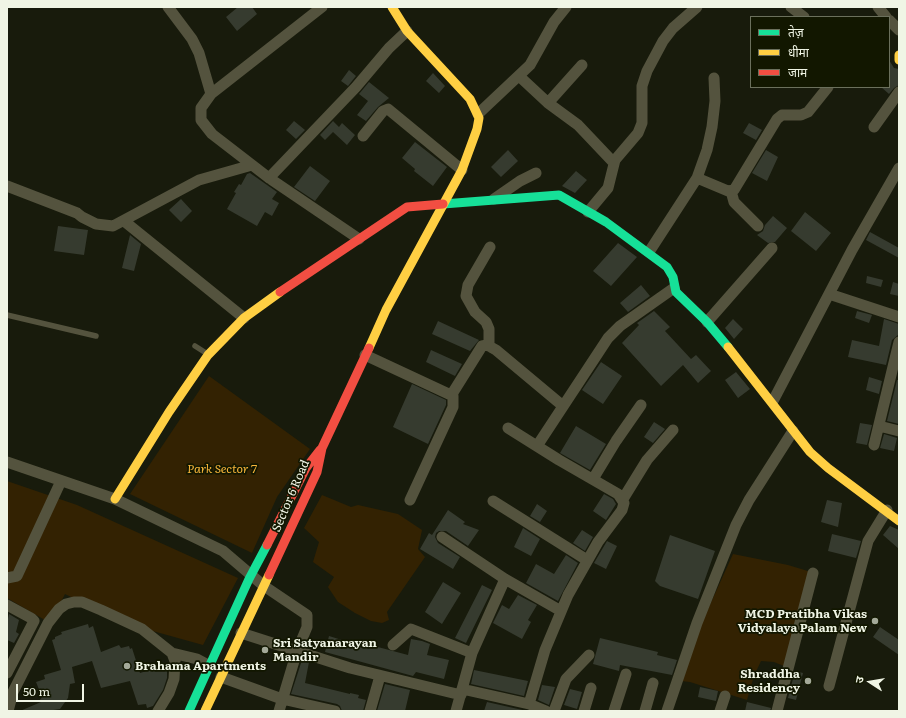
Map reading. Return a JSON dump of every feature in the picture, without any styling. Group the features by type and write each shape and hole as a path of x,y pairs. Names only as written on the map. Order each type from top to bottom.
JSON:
{"street":[{"path":"168,7 192,39 199,53 211,94"},
{"path":"322,7 211,94 200,111 203,124 212,134 269,178 359,239"},
{"path":"322,448 386,310 462,170 473,143 478,123 478,114 470,100 407,31 392,7"},
{"path":"478,114 534,60 554,22 566,7"},
{"path":"588,212 608,188 613,175 614,163 638,134 640,129 642,86 647,71 660,46 673,28 697,7"},
{"path":"791,7 803,16"},
{"path":"878,7 885,16"},
{"path":"890,21 899,30"},
{"path":"269,178 307,140 356,87 389,48 407,31"},
{"path":"548,103 582,65"},
{"path":"519,76 548,103 578,125 614,163"},
{"path":"649,252 697,178 707,150 712,127 715,101 714,78"},
{"path":"731,191 736,188 777,119 782,115 801,115 808,112 827,88"},
{"path":"874,126 899,92"},
{"path":"363,136 383,111 388,109 462,170"},
{"path":"7,186 77,212 82,218 102,226 113,226 199,180 252,165"},
{"path":"773,401 899,168"},
{"path":"493,200 520,181 536,173"},
{"path":"697,178 731,191"},
{"path":"731,191 734,202 758,226"},
{"path":"115,499 169,412 208,355 244,318 359,239 406,207 560,195 606,222 649,252 670,271 674,288 707,322 773,401 793,431 810,452 828,468 887,510 899,521"},
{"path":"124,221 244,318"},
{"path":"489,346 489,329 486,322 475,312 466,296 468,285 490,247"},
{"path":"707,322 772,248"},
{"path":"537,446 608,338 620,326 674,288"},
{"path":"830,294 899,317"},
{"path":"874,445 899,342"},
{"path":"410,500 453,407 452,394 482,346 489,346 563,406"},
{"path":"365,355 452,394"},
{"path":"594,479 616,441 641,406"},
{"path":"879,426 899,431"},
{"path":"508,428 594,479 618,494 623,499"},
{"path":"529,704 545,650 560,611 598,542 622,510 624,503 623,499 647,460 673,430"},
{"path":"667,711 697,623 736,525 749,500 793,431"},
{"name":"Sector 6 Road","path":"189,711 252,574 306,468 322,448"},
{"name":"Sector 6 Road","path":"205,711 317,472 322,448"},
{"path":"7,462 115,499 223,552 252,574 264,586 307,615 307,627 297,651 279,711"},
{"path":"7,578 17,576 61,480"},
{"path":"493,501 587,560"},
{"path":"829,686 868,540 887,510"},
{"path":"442,538 505,579 560,611"},
{"path":"778,710 812,573"},
{"path":"456,711 472,653 505,579"},
{"path":"8,711 13,692 48,624 59,609 66,604 82,602 101,610 142,629 172,653 197,659 210,666"},
{"path":"7,605 34,621 7,673"},
{"path":"393,645 411,629 472,653"},
{"path":"241,633 331,663 380,676 529,704 546,711"},
{"path":"158,711 169,693 174,679 176,665 172,653"},
{"path":"554,711 566,679 589,655"},
{"path":"614,711 626,674"},
{"path":"370,711 380,676"},
{"path":"221,677 282,699 335,711"},
{"path":"645,711 653,683"},
{"path":"584,711 591,688"},
{"path":"720,711 725,696"}],"lane":[{"path":"7,315 96,336"},
{"path":"194,346 208,355"}],"green space":[{"name":"Park Sector 7","path":"209,376 310,449 277,497 252,553 130,494"},
{"path":"7,481 77,505 238,578 203,645 124,623 65,594 50,623 7,598"},
{"path":"322,495 351,507 358,505 398,514 422,530 418,549 425,557 387,612 389,620 382,623 371,621 338,602 328,587 334,577 313,562 319,542 304,528"},
{"path":"733,554 788,565 811,572 791,669 774,662 761,661 754,676 747,700 690,682 681,681 698,631"}],"building":[{"path":"238,7 252,7 257,14 237,31 226,17"},
{"path":"890,62 894,68 899,69 899,85 889,94 882,88 890,88"},
{"path":"349,70 356,76 348,86 341,81"},
{"path":"433,73 445,86 439,93 426,81"},
{"path":"369,82 389,98 378,107 366,121 357,115 368,101 359,94"},
{"path":"294,121 305,130 296,139 286,130"},
{"path":"333,121 339,127 342,123 355,135 347,145 333,132 325,140 320,135"},
{"path":"749,123 762,130 756,140 743,133"},
{"path":"415,142 447,167 433,186 414,171 415,169 402,158"},
{"path":"508,150 518,161 501,177 491,167"},
{"path":"766,150 778,157 767,181 752,173"},
{"path":"310,166 330,181 315,201 294,187"},
{"path":"576,171 587,180 575,193 562,186"},
{"path":"250,173 277,192 272,199 279,203 272,216 265,212 257,226 227,209 239,184 241,185 247,174"},
{"path":"181,199 192,211 181,222 169,210"},
{"path":"805,212 831,233 816,251 791,231"},
{"path":"773,216 787,228 775,242 768,243 757,235 763,231 765,225"},
{"path":"58,226 88,230 84,255 54,251"},
{"path":"870,232 899,248 899,258 866,240"},
{"path":"130,235 141,244 134,271 122,268"},
{"path":"618,243 637,257 611,286 593,271"},
{"path":"867,276 883,280 881,287 866,283"},
{"path":"893,282 899,284 899,296 890,294"},
{"path":"641,285 650,296 628,312 620,303"},
{"path":"654,311 670,327 665,331 691,359 696,355 711,371 698,383 683,365 661,386 622,343 639,325 637,323"},
{"path":"857,311 872,315 869,323 855,318"},
{"path":"733,319 743,329 734,339 725,328"},
{"path":"884,319 899,324 898,335 892,340 886,365 848,357 852,340 879,346"},
{"path":"438,321 479,340 470,351 432,334"},
{"path":"431,350 462,364 455,376 426,362"},
{"path":"601,362 622,376 603,404 582,390"},
{"path":"736,372 750,389 738,398 725,380"},
{"path":"869,377 882,381 879,394 866,390"},
{"path":"897,380 899,380 899,424 887,421"},
{"path":"412,384 446,400 446,405 428,444 393,427"},
{"path":"654,422 665,429 653,443 644,437"},
{"path":"860,423 872,425 867,445 856,443"},
{"path":"576,426 606,444 590,470 560,453"},
{"path":"884,434 897,438 894,451 880,448"},
{"path":"604,494 613,499 616,504 606,520 593,511"},
{"path":"827,500 842,503 838,527 821,522"},
{"path":"537,504 547,511 540,522 530,516"},
{"path":"448,510 465,522 463,524 479,530 468,546 446,531 439,531 436,533 435,537 438,543 460,557 453,569 420,549 429,533 432,535"},
{"path":"890,526 899,530 899,549 883,535"},
{"path":"523,528 540,539 531,556 514,547"},
{"path":"582,530 593,537 585,551 573,543"},
{"path":"832,534 861,541 856,558 828,551"},
{"path":"670,535 715,551 698,599 660,586 655,581"},
{"path":"607,541 617,546 606,569 594,563"},
{"path":"566,555 578,563 558,601 526,583 536,564 554,574"},
{"path":"443,582 461,593 442,624 425,612"},
{"path":"482,585 492,590 466,643 455,638"},
{"path":"518,595 537,605 528,620 531,622 522,639 493,623 502,605 509,609"},
{"path":"9,614 19,620 16,632 19,634 14,643 7,640 7,623"},
{"name":"Brahama Apartments","path":"88,624 89,628 93,626 101,652 119,645 121,648 129,646 130,649 132,648 140,673 160,667 161,669 167,670 167,678 163,690 153,706 147,708 146,704 138,705 130,681 101,688 92,661 72,667 75,683 70,684 68,698 60,709 47,711 20,711 41,702 40,700 42,697 36,682 45,679 44,675 61,670 52,640 62,634 61,632"},
{"path":"880,627 899,640 899,655 873,637"},
{"path":"329,636 358,645 359,642 408,655 411,639 422,641 430,644 427,655 449,660 444,679 416,672 413,676 325,652"},
{"path":"600,638 658,652 657,655 677,660 672,675 620,665 619,671 593,664"},
{"path":"302,660 309,662 305,683 359,695 358,698 366,700 363,711 342,711 340,706 337,704 291,694"},
{"path":"474,670 528,681 524,696 471,684"},
{"path":"795,671 803,673 796,700 788,698"},
{"path":"385,684 410,690 405,711 377,711"},
{"path":"542,685 555,687 549,705 538,700"},
{"path":"700,687 718,691 716,701 698,697"},
{"path":"570,689 582,692 577,709 564,705"},
{"path":"487,702 527,711 484,711"},
{"path":"747,702 771,708 770,711 745,711"}],"traffic: fast":[{"path":"443,204 559,195 606,222 667,267 673,277 676,292 707,322 728,347"},
{"path":"189,711 249,579 267,545"}],"traffic: slow":[{"path":"369,348 386,310 462,170 477,129 479,118 470,99 407,31 392,7"},
{"path":"899,55 899,60"},
{"path":"115,499 169,412 208,355 244,318 280,292"},
{"path":"728,347 810,452 828,468 899,521"},
{"path":"205,711 269,575"}],"traffic: jam":[{"path":"280,292 407,207 443,204"},
{"path":"269,575 317,472 322,448 369,348"},
{"path":"267,545 306,468 320,450"}],"place":[{"name":"MCD Pratibha Vikas Vidyalaya Palam New","path":"875,621"},
{"name":"Sri Satyanarayan Mandir","path":"265,650"},
{"name":"Brahama Apartments","path":"127,666"},
{"name":"Shraddha Residency","path":"808,681"}]}
